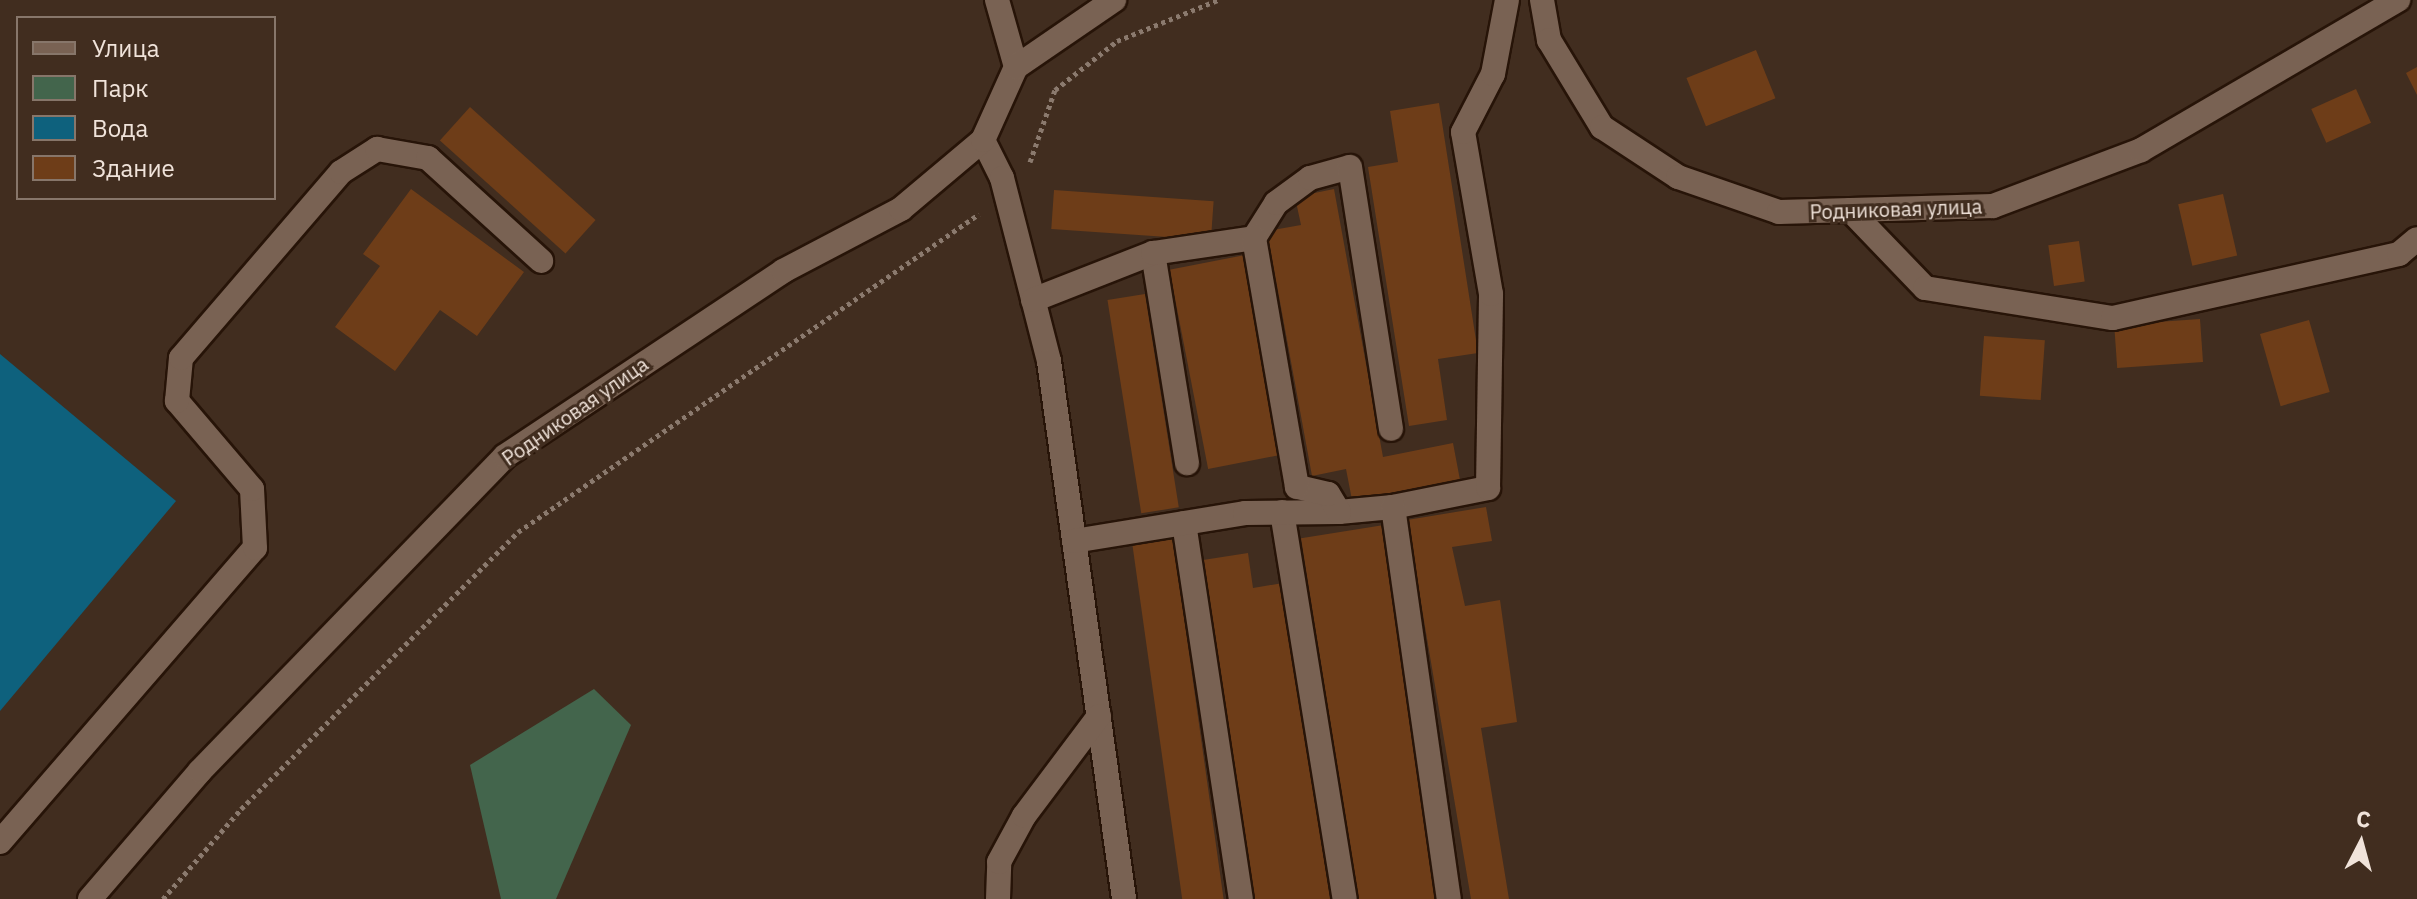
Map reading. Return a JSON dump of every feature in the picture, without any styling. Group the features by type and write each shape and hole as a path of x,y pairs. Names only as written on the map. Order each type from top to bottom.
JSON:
{"street":[{"path":"997,0 1016,67 1114,0"},
{"path":"1074,541 1184,523 1282,512 1339,512 1393,507 1488,488 1491,294 1463,132 1493,74 1507,0"},
{"name":"Родниковая улица","path":"1542,0 1549,40 1614,135 1678,177 1779,212 1993,206 2141,150 2398,0"},
{"name":"Родниковая улица","path":"90,899 200,771 505,456 783,271 901,209 983,140 1016,67"},
{"path":"983,140 1007,196 1033,300 1074,541 1124,899"},
{"path":"0,842 255,548 252,489 177,401 181,358 341,172 377,149 428,158 541,261"},
{"path":"1339,512 1328,494 1297,487 1254,238 1276,203 1310,178 1350,167 1391,429"},
{"path":"1850,210 1925,288 2113,318 2399,254 2417,239"},
{"path":"1033,300 1153,253 1254,238"},
{"path":"1153,253 1187,463"},
{"path":"1393,507 1449,899"},
{"path":"1282,512 1345,899"},
{"path":"1184,523 1241,899"},
{"path":"998,899 999,862 1018,828 1099,716"}],"path":[{"path":"163,899 241,809 518,532 1007,196 1042,144 1055,90 1117,41 1218,0"}],"green space":[{"path":"594,689 631,725 556,899 501,899 470,765"}],"water":[{"path":"0,354 176,501 0,711"}],"building":[{"path":"1756,50 1775,98 1706,126 1686,78"},
{"path":"2417,67 2417,95 2406,73"},
{"path":"2356,89 2371,123 2326,143 2311,109"},
{"path":"1439,103 1478,353 1438,359 1447,420 1409,426 1368,167 1398,162 1390,111"},
{"path":"470,107 596,220 565,254 440,140"},
{"path":"411,189 524,272 477,336 440,310 395,371 335,327 380,266 363,254"},
{"path":"1334,189 1383,457 1453,443 1460,480 1352,500 1346,469 1312,476 1267,231 1301,225 1295,197"},
{"path":"1054,190 1214,201 1211,240 1051,229"},
{"path":"2223,194 2237,255 2192,266 2178,204"},
{"path":"2079,241 2085,282 2054,286 2048,245"},
{"path":"1245,255 1284,454 1208,469 1169,270"},
{"path":"1145,294 1179,507 1141,513 1107,300"},
{"path":"2200,319 2203,362 2117,368 2114,325"},
{"path":"2309,320 2330,392 2281,406 2260,334"},
{"path":"1984,336 2045,340 2041,400 1980,396"},
{"path":"1486,507 1492,541 1452,547 1465,606 1500,600 1517,722 1481,728 1509,899 1471,899 1407,520"},
{"path":"1384,525 1443,898 1358,899 1301,538"},
{"path":"1173,539 1224,899 1182,899 1132,545"},
{"path":"1248,553 1253,588 1283,583 1330,899 1254,899 1203,560"}]}
